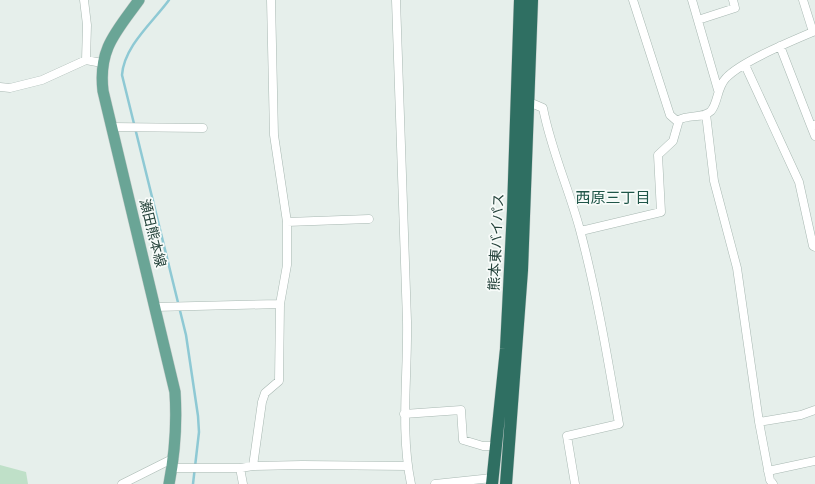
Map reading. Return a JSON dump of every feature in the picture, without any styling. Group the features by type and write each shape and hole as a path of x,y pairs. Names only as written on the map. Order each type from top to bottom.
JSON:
{"highway":[{"name":"熊本東バイパス","path":"492,481 506,349 513,210 520,0"},
{"name":"熊本東バイパス","path":"506,484 522,270 532,0"}],"main road":[{"name":"瀬田熊本線","path":"139,0 108,44 102,63 103,91 176,392 177,418 170,484"}],"street":[{"path":"84,0 87,25 86,60"},
{"path":"253,466 262,402 265,393 279,381 280,304 287,265 287,222 274,135 271,0"},
{"path":"396,0 407,329 404,414 411,484"},
{"path":"633,0 670,115 678,122"},
{"path":"692,0 718,90"},
{"path":"698,20 735,8 733,0"},
{"path":"581,232 661,212 658,155 673,141 678,122 683,118 706,114 712,110 718,90 729,75 744,65 780,46 814,31 803,0"},
{"path":"780,46 813,126 815,136"},
{"path":"0,87 10,88 42,80 86,60 102,63"},
{"path":"744,65 799,182 813,246 815,247"},
{"path":"529,102 542,108 554,153 570,194 581,232 619,424 567,436 576,484"},
{"path":"706,114 714,182 737,268 759,422 771,483"},
{"path":"112,127 203,128"},
{"path":"287,222 369,219"},
{"path":"156,307 280,304"},
{"path":"404,414 461,410 463,440 483,446 495,446"},
{"path":"759,422 801,415 815,410"},
{"path":"768,471 815,461"},
{"path":"122,484 173,463 240,468 253,466 408,466"},
{"path":"240,468 243,484"},
{"path":"434,484 492,481"}],"green space":[{"path":"0,465 26,472 28,484 0,484"}],"waterway":[{"path":"169,0 134,44 124,64 122,75 186,335 199,432 193,484"}],"district":[{"name":"西原三丁目","path":"613,198"}]}
